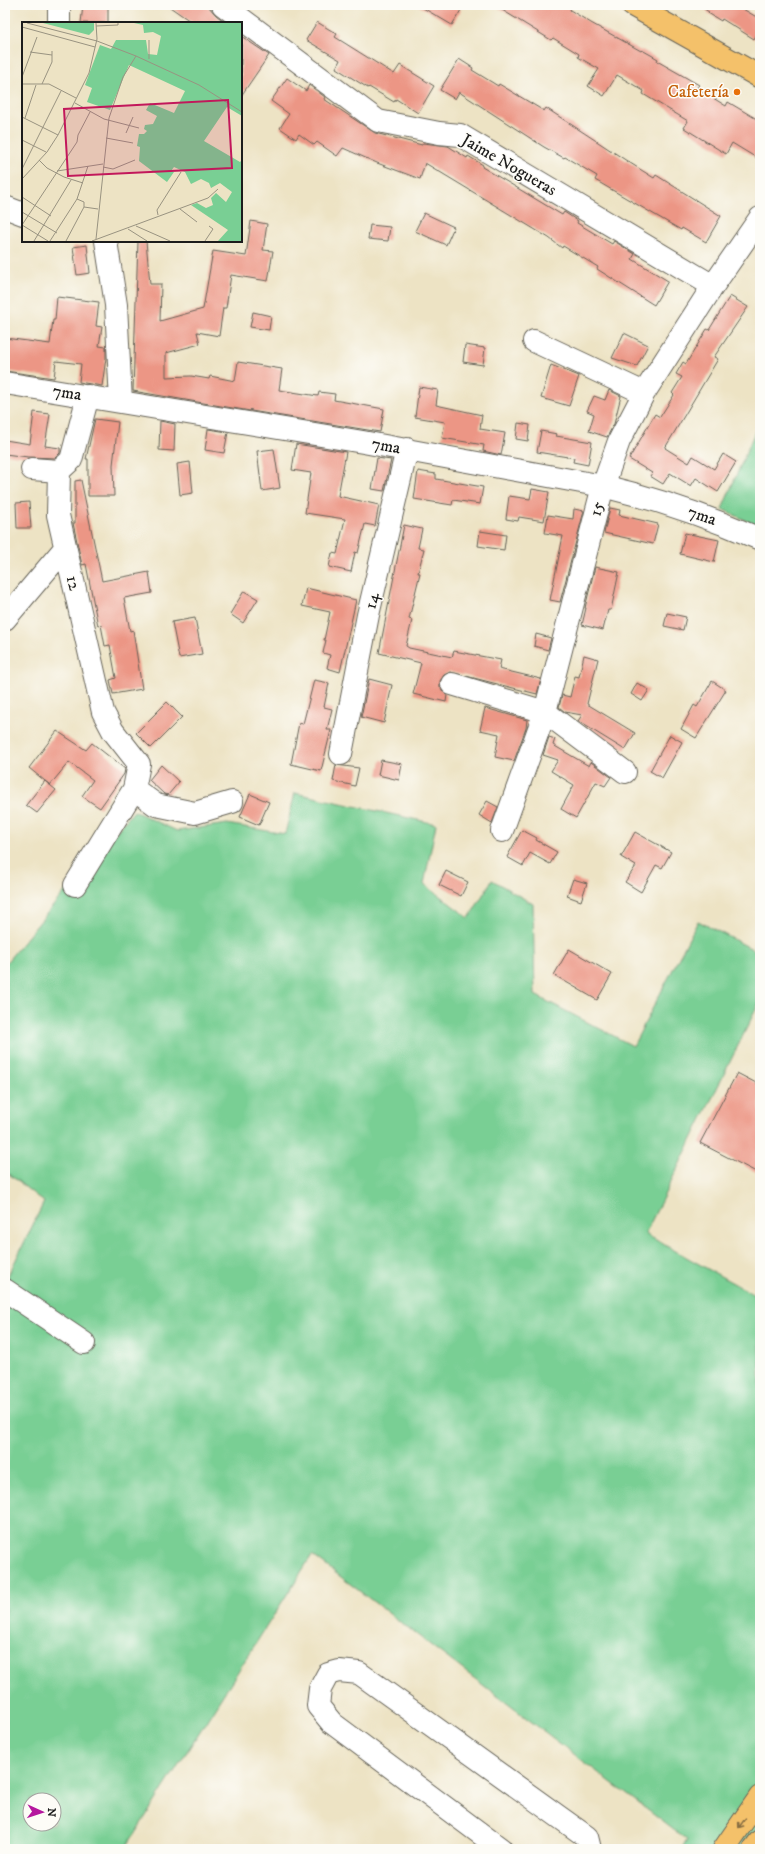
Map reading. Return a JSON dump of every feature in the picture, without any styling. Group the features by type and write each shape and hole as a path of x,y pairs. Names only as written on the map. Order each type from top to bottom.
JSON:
{"main road":[{"path":"632,5 760,77"},
{"path":"724,1849 760,1797"},
{"path":"754,1849 760,1841"}],"street":[{"path":"58,22 59,5"},
{"name":"Jaime Nogueras","path":"223,5 378,121 439,133 460,135 713,286"},
{"path":"5,207 22,214"},
{"name":"15","path":"502,831 545,712 603,486 619,441 644,393 713,286 760,218"},
{"path":"106,242 116,305 121,402"},
{"path":"534,341 644,393"},
{"name":"7ma","path":"5,383 407,449 603,486 632,493 718,522 760,539"},
{"path":"32,469 59,471 71,460 88,396"},
{"name":"14","path":"341,754 368,616 407,449"},
{"name":"12","path":"59,471 58,515 103,712 113,730 139,764 134,789"},
{"path":"5,620 65,548"},
{"path":"452,684 545,712 625,772"},
{"path":"75,885 134,789 156,805 195,813 232,802"},
{"path":"5,1290 84,1344"},
{"path":"501,1849 332,1723 318,1706 320,1689 328,1674 339,1671 359,1673 587,1837 590,1849"}],"green space":[{"path":"760,420 760,527 722,509"},
{"path":"295,793 436,824 424,884 469,918 492,880 533,904 535,995 633,1046 698,921 760,953 760,1001 645,1234 760,1298 760,1849 682,1849 687,1840 312,1555 125,1849 5,1849 5,1282 44,1202 5,1171 5,964 134,811 177,831 227,824 285,834"}],"building":[{"path":"83,5 108,5 108,22 81,22"},
{"path":"167,5 207,5 225,22 192,22"},
{"path":"418,5 453,5 461,10 452,25"},
{"path":"494,5 572,5 570,10 591,23 658,59 657,61 699,85 697,88 726,106 728,102 760,121 760,160 732,143 726,154 684,128 688,121 643,94 644,91 617,75 604,96 588,86 599,69 578,57 579,54 553,38 551,40"},
{"path":"698,5 736,5 760,19 760,29 754,39 722,19 721,21"},
{"path":"317,22 337,34 335,37 394,74 400,65 434,86 418,113 396,99 394,102 369,87 368,88 336,68 340,60 306,40"},
{"path":"242,37 269,55 242,95"},
{"path":"459,59 473,68 472,70 498,86 499,84 544,111 546,108 654,178 656,175 721,216 706,242 682,228 681,230 595,180 597,176 565,157 564,158 544,147 459,92 455,99 440,90"},
{"path":"287,78 306,91 309,85 325,97 324,99 375,133 422,145 423,143 448,146 467,158 468,156 483,165 482,167 562,215 564,212 578,221 577,223 612,244 614,241 635,254 632,259 668,281 654,305 597,269 598,267 563,246 562,248 549,238 425,163 420,179 377,163 343,148 337,156 317,142 314,145 299,134 296,139 280,128 289,114 271,101"},
{"path":"424,213 454,227 446,245 415,231"},
{"path":"251,221 267,224 263,250 273,251 268,281 231,275 226,308 223,308 219,336 197,332 200,344 166,353 166,377 191,376 209,379 210,376 235,381 238,362 282,369 279,390 318,396 319,392 335,394 334,400 384,409 380,432 251,411 251,409 250,411 133,391 138,242 146,242 150,284 161,284 160,321 203,309 213,251 246,256"},
{"path":"370,225 390,227 388,241 368,239"},
{"path":"87,245 90,273 77,275 73,247"},
{"path":"730,296 748,307 714,357 718,359 665,448 689,463 693,456 714,469 723,454 736,462 718,492 696,478 691,486 670,473 663,484 650,476 652,473 629,459 655,414 660,417 674,395 672,393 682,377 676,374 683,362 686,364 707,329 709,330"},
{"path":"57,297 99,302 96,326 102,327 99,346 106,347 102,386 79,382 81,364 56,361 54,378 5,371 5,338 50,344 53,320 55,320"},
{"path":"253,312 271,316 269,330 250,327"},
{"path":"624,333 648,345 637,366 612,358"},
{"path":"465,345 485,348 483,365 463,362"},
{"path":"551,365 579,376 569,406 541,398"},
{"path":"419,387 438,390 436,405 482,415 480,429 505,433 501,455 483,451 484,445 442,438 445,422 415,417"},
{"path":"609,390 621,396 614,424 607,437 589,431 594,414 587,411 594,396 605,400"},
{"path":"34,412 50,414 45,446 60,448 60,453 55,458 5,454 5,440 30,444"},
{"path":"95,419 118,422 113,465 114,496 88,496 88,459 86,459"},
{"path":"160,421 175,424 174,451 159,450"},
{"path":"518,423 530,425 528,441 516,439"},
{"path":"208,429 228,432 224,453 205,450"},
{"path":"541,431 557,434 556,436 592,442 588,465 573,462 574,458 537,452"},
{"path":"296,444 346,452 338,496 379,505 375,526 365,524 358,553 355,552 351,572 329,567 332,553 337,554 345,519 305,513 311,473 292,470"},
{"path":"274,449 280,488 262,491 257,451"},
{"path":"377,458 391,460 384,491 372,489"},
{"path":"190,462 193,493 180,495 177,464"},
{"path":"418,471 436,474 436,479 483,487 480,504 453,500 452,505 414,499"},
{"path":"81,480 102,581 149,572 152,593 124,598 130,631 133,630 142,689 113,694 110,680 116,678 110,645 105,646 101,625 98,626 86,564 82,565 73,523 75,523 75,481"},
{"path":"532,489 549,492 544,521 519,517 518,521 506,519 509,496 530,499"},
{"path":"29,502 31,528 17,528 16,503"},
{"path":"610,508 620,510 619,515 658,524 653,544 604,533"},
{"path":"574,509 584,511 560,602 550,600 563,536 545,533 548,515 573,519"},
{"path":"404,525 422,529 418,548 424,549 409,619 412,620 406,646 409,648 452,657 454,651 501,660 499,669 541,679 537,694 450,672 444,675 440,681 440,687 447,695 446,702 413,694 421,663 379,653"},
{"path":"480,531 506,535 504,550 478,546"},
{"path":"685,533 719,540 714,562 680,554"},
{"path":"595,567 619,572 611,610 608,610 603,630 582,625"},
{"path":"306,588 356,600 340,672 327,668 330,655 323,653 326,640 324,640 330,612 302,606"},
{"path":"244,591 258,599 243,623 230,614"},
{"path":"667,613 686,617 683,630 664,626"},
{"path":"195,618 202,654 179,658 172,622"},
{"path":"536,634 551,638 548,650 534,646"},
{"path":"584,655 598,659 587,704 635,733 625,750 578,721 582,715 565,712 559,707 562,695 570,697 575,676 579,677"},
{"path":"369,679 392,685 384,723 361,717"},
{"path":"314,680 329,683 324,707 332,709 327,730 331,730 321,771 291,764 299,723 303,724"},
{"path":"712,681 726,690 696,738 681,729 694,705 697,707"},
{"path":"637,683 649,690 642,701 631,694"},
{"path":"167,702 182,717 151,748 136,733"},
{"path":"485,708 527,720 526,728 514,761 495,757 499,734 480,730"},
{"path":"57,731 86,750 92,743 125,769 124,774 100,808 82,796 93,780 69,762 50,785 29,768"},
{"path":"670,735 682,742 662,778 650,771"},
{"path":"549,737 555,739 553,745 589,766 591,762 611,777 605,786 596,782 576,818 561,809 574,785 551,771 558,760 543,755"},
{"path":"381,760 402,764 399,780 378,775"},
{"path":"161,765 179,782 168,795 164,794 149,780"},
{"path":"336,765 359,768 355,786 333,781"},
{"path":"45,781 56,790 37,813 26,805"},
{"path":"250,794 269,802 259,825 240,817"},
{"path":"487,801 498,807 492,823 479,815"},
{"path":"522,830 537,838 536,840 557,852 550,864 530,853 523,866 507,857"},
{"path":"635,832 671,852 662,868 656,865 641,892 625,882 636,866 621,857"},
{"path":"446,871 468,882 461,896 439,885"},
{"path":"573,879 587,883 581,901 567,896"},
{"path":"569,949 612,974 597,1000 554,975"},
{"path":"737,1073 760,1085 760,1174 700,1143"}],"place":[{"name":"Cafetería","path":"737,92"}]}
